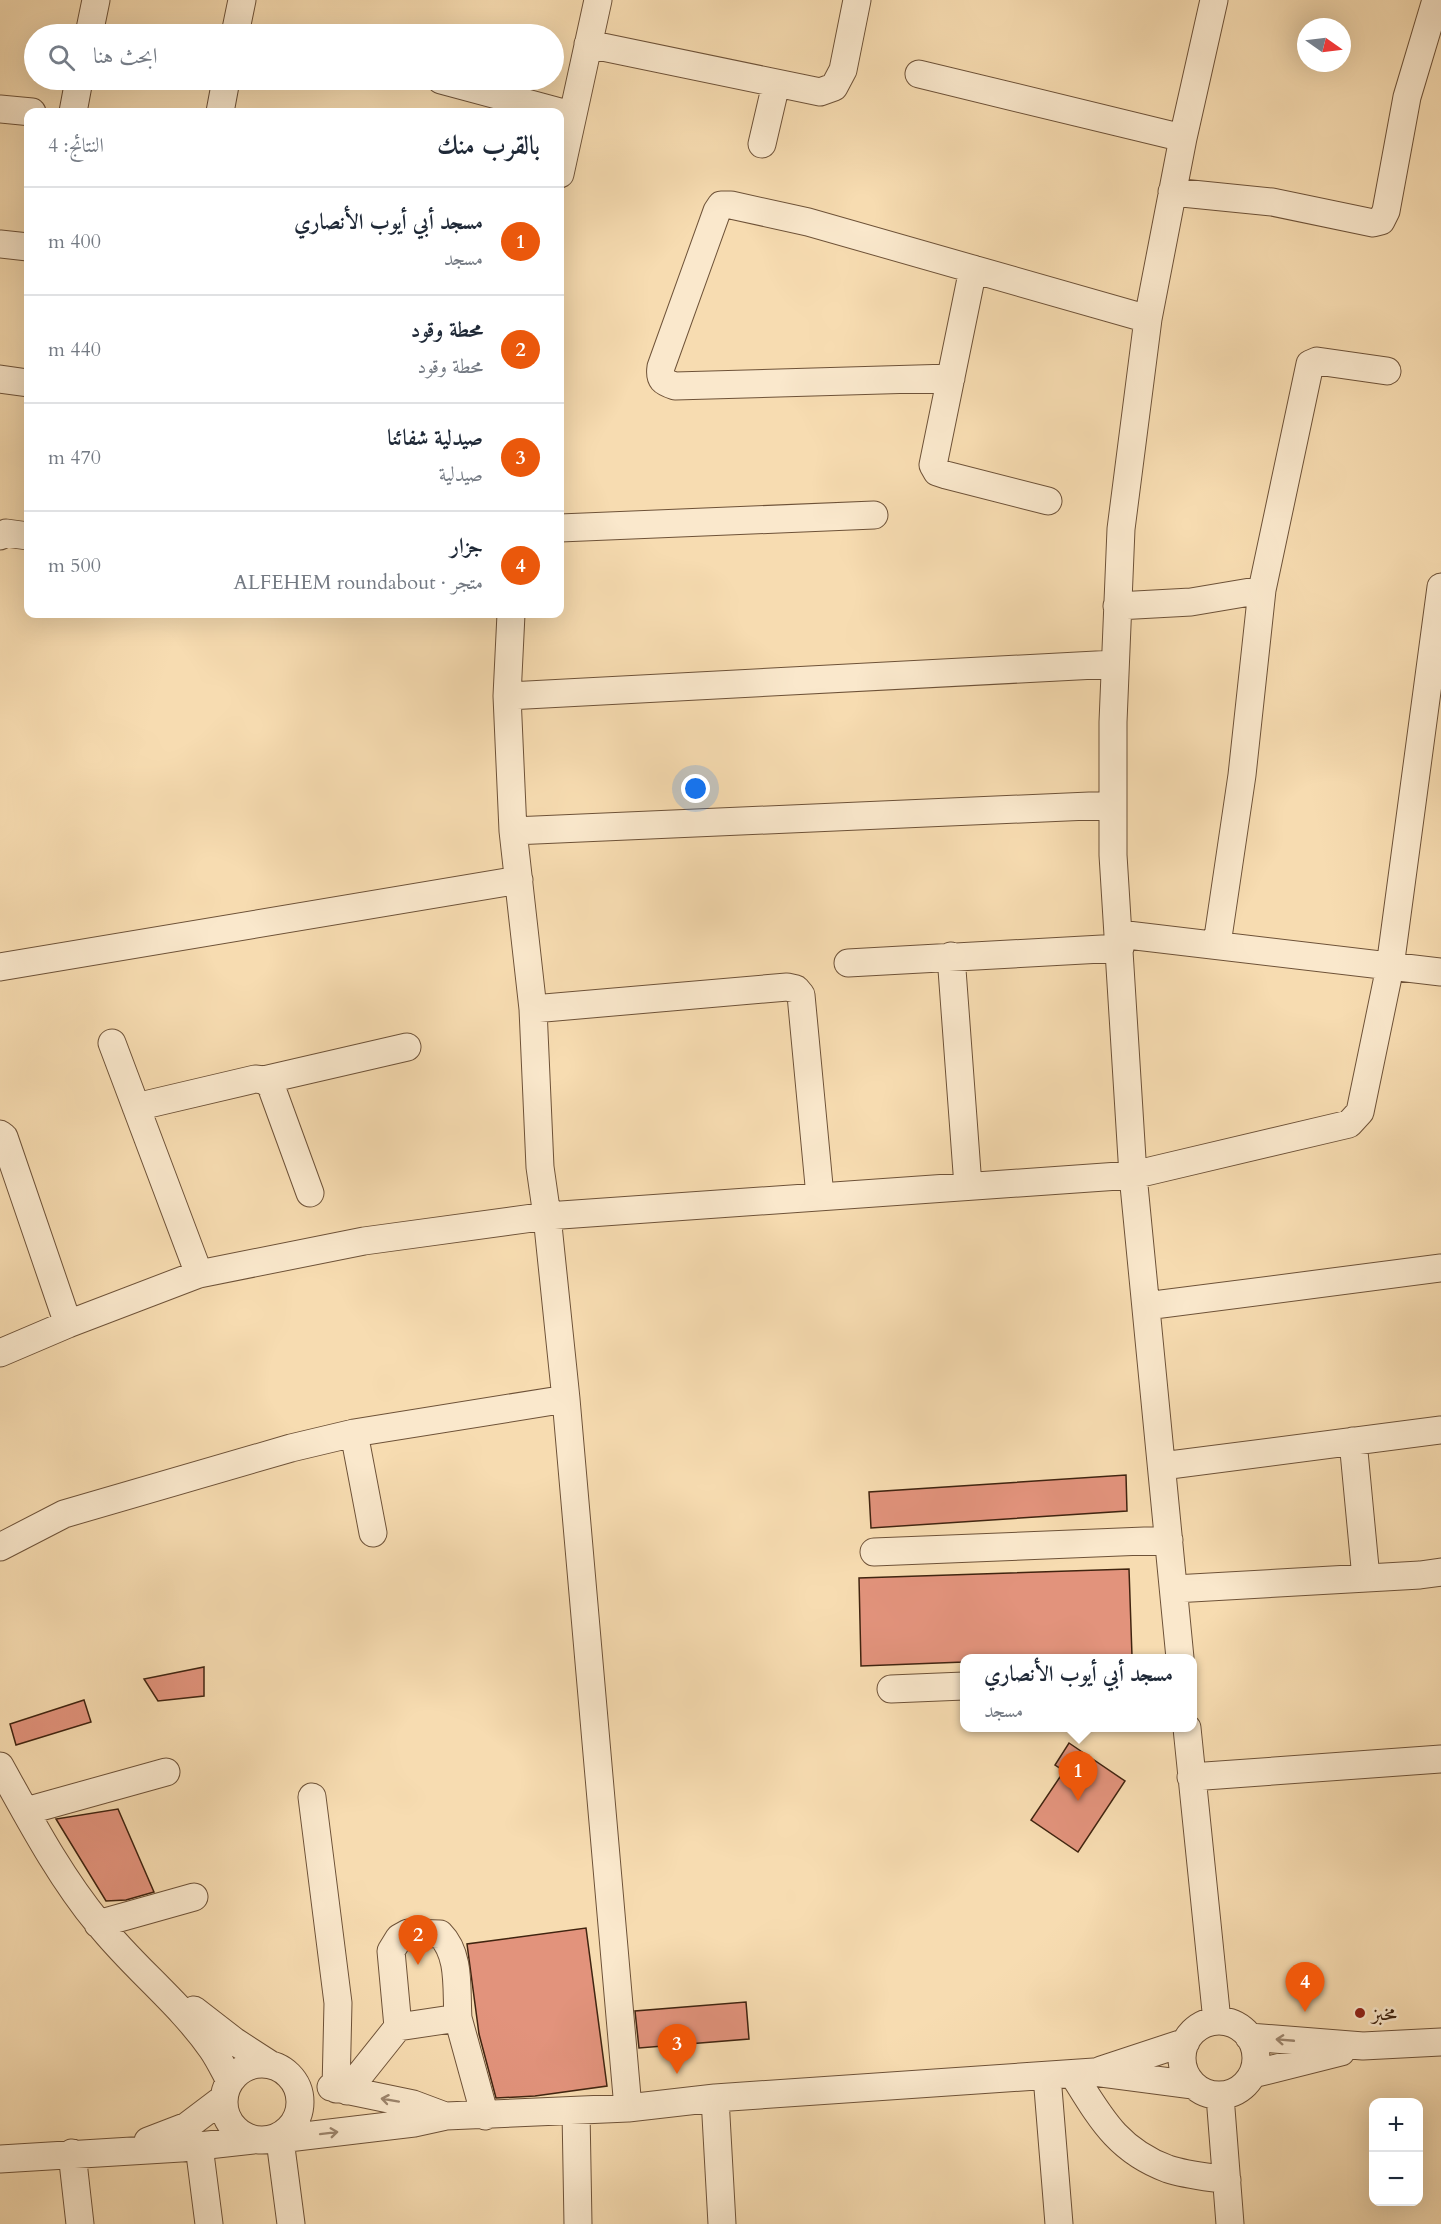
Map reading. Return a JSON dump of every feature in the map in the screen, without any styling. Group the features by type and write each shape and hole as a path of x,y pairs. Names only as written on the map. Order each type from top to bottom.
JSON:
{"street":[{"path":"91,24 96,0"},
{"path":"237,24 242,0"},
{"path":"564,153 598,0"},
{"path":"588,44 820,92 834,87 843,70 857,0"},
{"path":"1180,1654 1133,1175 1112,805 1120,529 1148,319 1183,138 1214,0"},
{"path":"1172,192 1272,202 1373,223 1381,220 1386,211 1407,97 1436,0"},
{"path":"919,74 1183,138"},
{"path":"762,144 776,84"},
{"path":"74,108 78,90"},
{"path":"221,108 224,90"},
{"path":"478,90 545,108"},
{"path":"0,110 24,112"},
{"path":"564,113 571,115"},
{"path":"951,378 675,386 663,382 659,376 678,316 721,205 731,205 808,222 1148,319"},
{"path":"0,244 24,247"},
{"path":"973,269 933,465 937,472 1048,501"},
{"path":"1217,944 1242,775 1262,590 1310,364 1317,361 1387,371"},
{"path":"0,379 24,382"},
{"path":"564,528 874,515"},
{"path":"0,536 6,533 24,535"},
{"path":"1117,606 1191,602 1262,590"},
{"path":"0,1353 68,1324 199,1274 364,1241 547,1216 1133,1175 1349,1124 1360,1112 1430,759 1441,592"},
{"path":"511,618 507,696 513,831 533,1009 540,1167 566,1399 628,2108"},
{"path":"507,696 1115,664"},
{"path":"513,831 1112,805"},
{"path":"0,967 519,880"},
{"path":"848,963 1119,941 1217,944 1441,972"},
{"path":"951,956 968,1185"},
{"path":"533,1009 787,987 796,989 801,995 820,1196"},
{"path":"112,1043 199,1274"},
{"path":"136,1107 407,1047"},
{"path":"264,1080 271,1086 310,1193"},
{"path":"0,1134 4,1137 68,1324"},
{"path":"1146,1306 1441,1268"},
{"path":"0,1546 64,1514 291,1448 354,1433 566,1399"},
{"path":"1162,1466 1441,1430"},
{"path":"354,1433 373,1533"},
{"path":"1353,1441 1366,1578"},
{"path":"874,1552 1169,1540"},
{"path":"1174,1588 1441,1572"},
{"path":"891,1689 960,1686"},
{"path":"1187,1732 1217,2021"},
{"path":"1191,1777 1441,1759"},
{"path":"0,1766 73,1890 98,1924 129,1959 158,1986 213,2049 227,2089 224,2107 230,2124 236,2132 268,2140 279,2137 292,2126 300,2111 300,2094 297,2086 279,2069 158,1986"},
{"path":"26,1811 166,1772"},
{"path":"312,1797 338,2003 341,2090"},
{"path":"98,1924 194,1897"},
{"path":"398,2027 392,1951 399,1938 408,1933 440,1934 449,1943 454,1955 458,2018 484,2116"},
{"path":"341,2090 398,2027 458,2018"},
{"path":"1217,2021 1229,2023 1240,2028 1249,2037 1256,2059 1253,2074 1245,2085 1220,2096 1207,2094 1193,2085 1186,2077 1182,2064 1182,2051 1195,2031 1205,2024 1217,2021"},
{"path":"1249,2037 1363,2046 1441,2042"},
{"path":"1071,2074 1186,2042"},
{"path":"1253,2074 1363,2046"},
{"path":"115,2151 188,2126 227,2089 244,2068 262,2064 341,2090 413,2104 446,2116"},
{"path":"1071,2074 1113,2135 1136,2154 1169,2169 1227,2180"},
{"path":"1059,2224 1071,2074"},
{"path":"0,2158 268,2140 414,2123 446,2116 628,2108 715,2098 1071,2074 1193,2085"},
{"path":"1220,2096 1230,2224"},
{"path":"715,2098 722,2224"},
{"path":"576,2111 578,2224"},
{"path":"268,2140 291,2224"},
{"path":"200,2146 209,2224"},
{"path":"72,2153 80,2224"}],"building":[{"path":"1126,1475 1127,1511 871,1528 869,1492"},
{"path":"1129,1569 1132,1654 960,1654 960,1662 861,1666 859,1578"},
{"path":"204,1667 204,1696 158,1701 144,1679"},
{"path":"84,1700 91,1722 16,1745 10,1724"},
{"path":"1069,1743 1125,1781 1078,1852 1031,1820 1064,1771 1055,1765"},
{"path":"118,1809 154,1892 126,1900 106,1901 56,1819"},
{"path":"586,1928 607,2086 535,2096 496,2098 479,2034 467,1944"},
{"path":"746,2002 749,2039 639,2048 635,2011"}],"place":[{"name":"مسجد أبي أيوب الأنصاري","path":"1078,1801"},
{"name":"محطة وقود","path":"418,1965"},
{"name":"جزار","path":"1305,2012"},
{"name":"مخبز","path":"1360,2013"},
{"name":"صيدلية شفائنا","path":"677,2074"}]}
